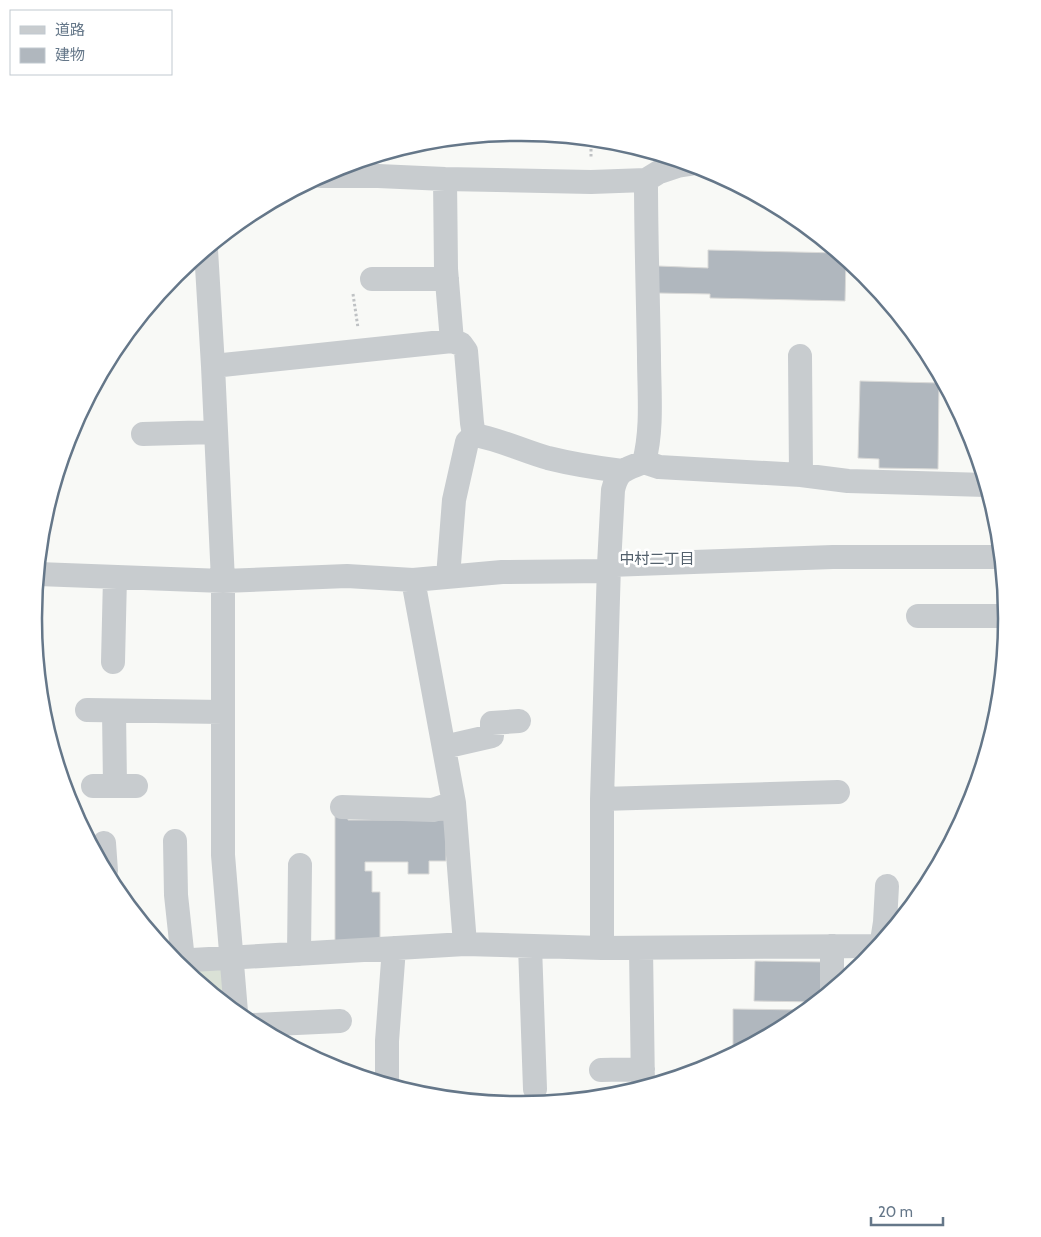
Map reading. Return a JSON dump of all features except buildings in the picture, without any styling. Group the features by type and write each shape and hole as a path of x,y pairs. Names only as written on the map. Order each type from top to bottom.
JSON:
{"street":[{"path":"358,170 378,166 445,179 591,182 646,180 659,172 675,167"},
{"path":"445,179 447,279 452,341"},
{"path":"644,462 648,446 650,416 646,271 646,180"},
{"path":"206,258 223,582 223,855 235,1002"},
{"path":"372,279 447,279"},
{"path":"213,366 452,341 462,344 466,351 474,435"},
{"path":"800,356 801,475"},
{"path":"143,434 216,432"},
{"path":"474,435 487,437 549,458 622,471 644,462 659,467 801,475 848,481 979,485"},
{"path":"448,577 454,500 468,442 474,435"},
{"path":"602,948 602,799 609,568 613,490 616,480 622,471"},
{"path":"45,574 223,582 347,576 413,580 502,572 833,557 994,557"},
{"path":"113,662 115,577"},
{"path":"413,580 454,803 466,944"},
{"path":"918,616 998,616"},
{"path":"86,710 223,712"},
{"path":"114,711 115,786"},
{"path":"444,747 492,736 492,723 519,721"},
{"path":"602,799 838,792"},
{"path":"342,807 433,810 454,803"},
{"path":"175,841 179,952"},
{"path":"104,844 105,854"},
{"path":"300,865 300,954"},
{"path":"884,929 887,886"},
{"path":"187,960 466,944 602,948 868,946"},
{"path":"530,946 534,1089"},
{"path":"832,946 832,981"},
{"path":"387,1077 387,1041 394,948"},
{"path":"601,1070 643,1078 641,948"},
{"path":"269,1024 340,1022"}],"path":[{"path":"361,350 350,277 372,279"}],"shaded area":[{"path":"223,964 225,994 205,978 192,965"}],"district":[{"name":"中村二丁目","path":"657,559"}]}
